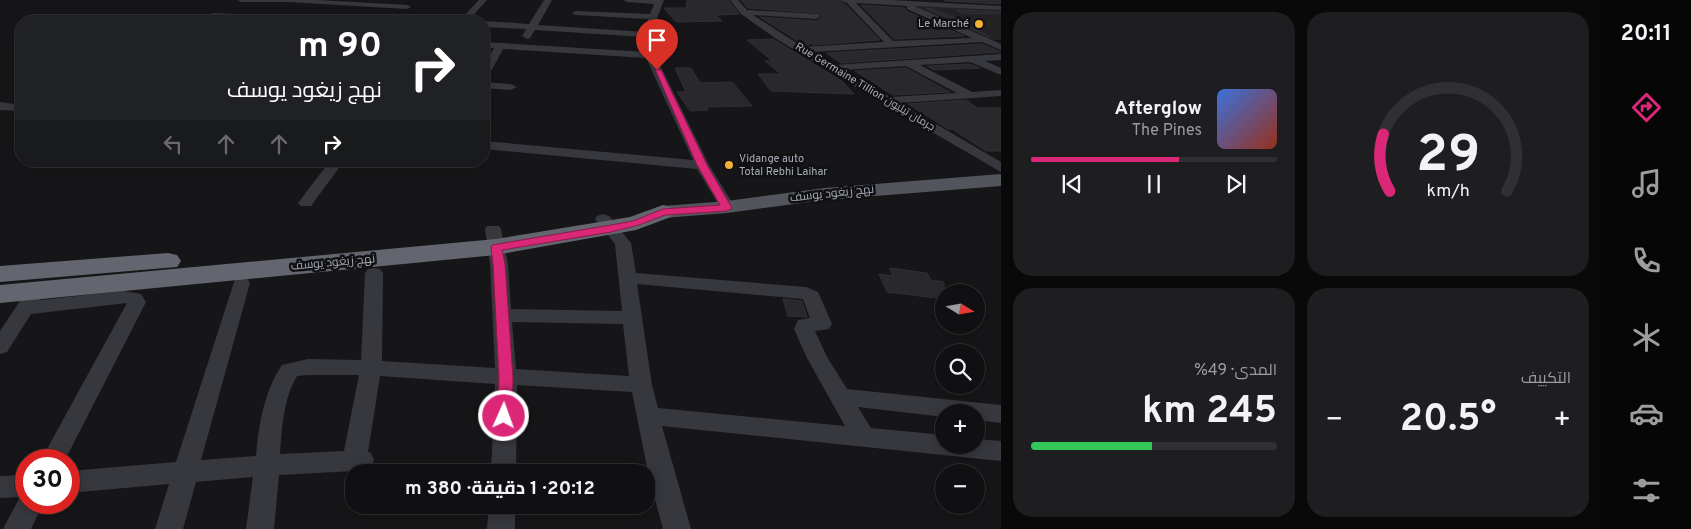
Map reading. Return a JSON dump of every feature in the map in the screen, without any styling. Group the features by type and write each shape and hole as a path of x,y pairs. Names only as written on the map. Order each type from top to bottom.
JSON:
{"highway":[{"name":"نهج زيغود يوسف","path":"0,294 31,299 495,238 607,224 636,223 663,212"},
{"name":"نهج زيغود يوسف","path":"0,274 495,238"}],"main road":[{"name":"نهج زيغود يوسف","path":"663,212 727,208 825,194 1001,180"}],"street":[{"path":"214,15 237,3 294,0 352,2 407,7"},
{"path":"272,15 294,0"},
{"path":"335,15 352,2 415,0"},
{"path":"397,15 415,0"},
{"path":"469,15 483,0"},
{"path":"521,47 548,0"},
{"path":"627,0 660,1 652,17 649,35 650,55 702,165 727,208"},
{"name":"Rue Germaine Tillion جرمان تيليون","path":"734,0 744,12 801,50 1001,168"},
{"path":"843,0 998,8"},
{"path":"849,0 891,44"},
{"path":"984,0 998,8"},
{"path":"900,3 995,43"},
{"path":"564,40 578,10 652,17"},
{"path":"744,12 816,16"},
{"path":"490,24 532,27 564,40 650,55"},
{"path":"490,45 521,47 564,40 649,35"},
{"path":"801,50 891,44 995,43"},
{"path":"874,45 970,95"},
{"path":"490,64 500,46"},
{"path":"832,68 1001,57"},
{"path":"971,59 1001,72"},
{"path":"490,86 511,87"},
{"path":"886,101 1001,93"},
{"path":"0,106 15,107"},
{"path":"490,146 702,165"},
{"path":"306,203 333,167"},
{"path":"607,224 623,243 641,385 662,477 677,529"},
{"path":"495,238 499,264 506,378 503,464"},
{"path":"80,481 187,471 358,460 371,368 374,273"},
{"path":"627,278 806,293 811,296 822,324 805,325 804,329 817,358 842,397 863,436"},
{"path":"169,529 241,283"},
{"path":"0,347 31,299 123,297 134,298 137,302 59,449"},
{"path":"502,314 632,318"},
{"path":"260,529 270,437 279,392 290,370 308,367 371,368 641,385"},
{"path":"842,397 1001,414"},
{"path":"648,416 935,444"},
{"path":"985,449 1001,451"},
{"path":"0,487 15,486"},
{"path":"17,529 25,514"},
{"path":"501,529 502,514"}],"shaded area":[{"name":"Le Marché","path":"914,5 1001,9 1001,40 992,40"}],"building":[{"path":"687,0 728,0 739,14 716,15 722,21 676,22 664,8 686,8"},
{"path":"741,0 837,0 846,5 880,40 813,45 808,42 809,45 804,45 760,17 816,21 821,19 820,13 748,8"},
{"path":"1001,0 1001,4 945,1"},
{"path":"861,5 905,8 906,11 964,36 894,39"},
{"path":"925,8 934,9 969,23 969,25 966,25 990,37"},
{"path":"957,10 1001,12 1001,14 962,13"},
{"path":"773,39 842,81 854,94 771,91 758,74 781,74 765,61 772,61 747,40"},
{"path":"982,44 1001,52 841,63 826,53"},
{"path":"970,64 980,68 934,70 927,66"},
{"path":"675,68 691,68 700,83 732,82 752,106 706,107 708,110 690,111 677,92 686,92"},
{"path":"906,68 950,92 893,95 855,71"},
{"path":"966,100 978,108 1001,108 1001,151 986,151 908,104"},
{"path":"890,268 927,273 931,280 944,282 944,284 935,284 935,298 887,292 879,274 893,276"},
{"path":"783,299 802,301 807,317 788,316"}],"place":[{"name":"Le Marché","path":"979,24"},
{"name":"Vidange auto Total Rebhi Laihar","path":"729,165"}],"route":[{"path":"504,416 506,378 499,264 496,247 636,223 663,212 727,208 702,165 657,70"}]}
